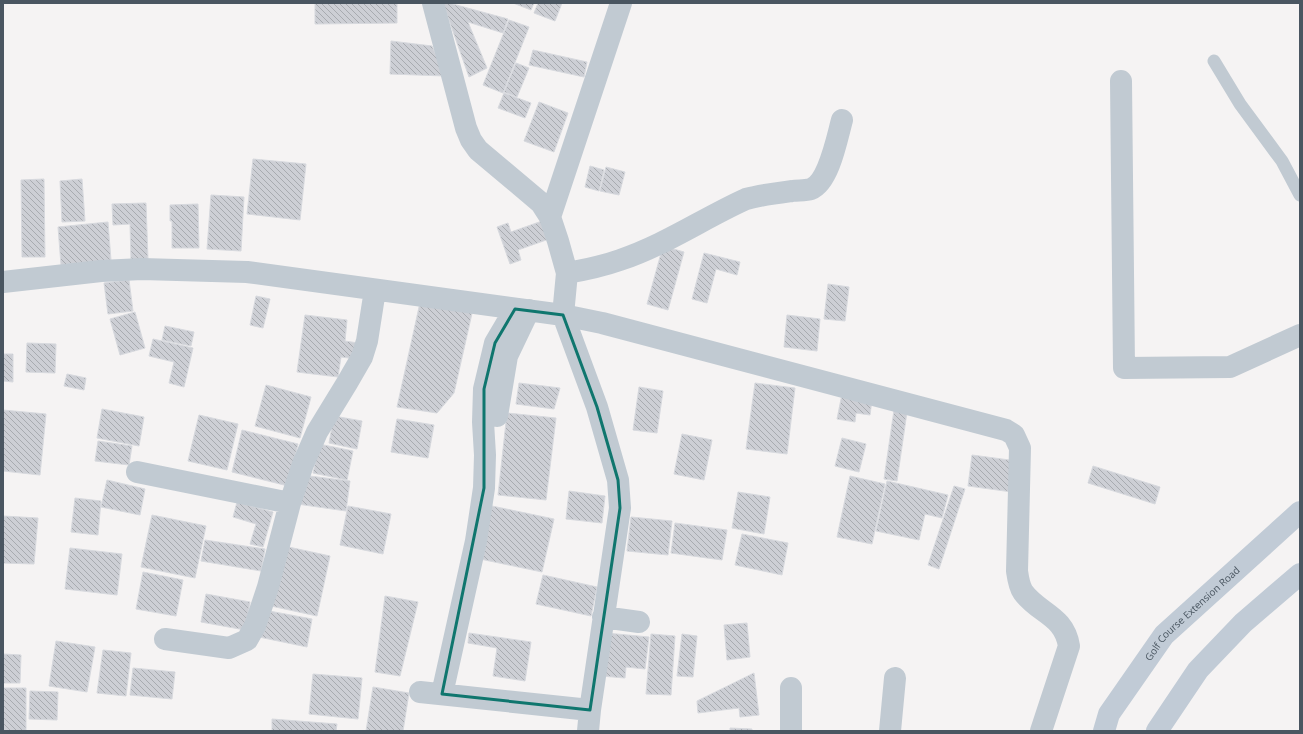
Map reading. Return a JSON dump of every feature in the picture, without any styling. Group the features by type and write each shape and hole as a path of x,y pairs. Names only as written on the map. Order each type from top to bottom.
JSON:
{"main road":[{"name":"Golf Course Extension Road","path":"1104,731 1109,714 1164,636 1300,512"},
{"path":"1157,731 1198,670 1243,623 1300,574"}],"street":[{"path":"433,3 466,128 471,140 478,150 541,203 550,217 567,273 563,315 597,407 618,480 620,508 603,617 588,731"},
{"path":"550,217 621,3"},
{"path":"1122,81 1124,368 1230,367 1300,334"},
{"path":"567,273 607,265 636,254 746,199 756,196 811,189 820,182 827,171 842,120"},
{"path":"3,282 102,271 142,270 247,272 563,315 602,323 1006,430 1014,435 1020,448 1017,571 1020,587 1033,603 1061,626 1067,635 1068,646 1041,731"},
{"path":"165,639 229,648 246,640 255,626 268,587 290,503 303,464 317,432 348,383 362,356 367,341 375,290"},
{"path":"497,416 507,356 522,310"},
{"path":"442,694 476,540 484,488 486,455 483,422 484,389 495,343 522,310"},
{"path":"137,472 290,503"},
{"path":"603,617 639,622"},
{"path":"890,731 895,678"},
{"path":"791,688 791,731"},
{"path":"420,692 590,710"}],"lane":[{"path":"1214,61 1240,104 1282,161 1300,195"}],"highlighted area":[{"path":"515,309 563,315 597,407 618,480 620,508 590,710 442,694 484,488 484,389 495,343"}],"building":[{"path":"315,3 397,3 397,23 315,24"},
{"path":"443,3 449,3 508,19 503,33 468,22 487,68 469,77"},
{"path":"513,3 534,3 531,10"},
{"path":"538,3 562,3 555,21 534,13"},
{"path":"509,20 529,27 503,93 483,85"},
{"path":"391,41 432,46 445,76 390,74"},
{"path":"533,50 587,62 584,77 529,65"},
{"path":"516,63 529,68 517,97 504,92"},
{"path":"504,93 531,103 525,118 498,108"},
{"path":"539,102 568,113 554,152 524,141"},
{"path":"253,159 306,164 300,220 247,214"},
{"path":"590,166 604,170 599,191 585,187"},
{"path":"606,167 625,172 619,195 600,191"},
{"path":"44,179 45,257 22,257 21,180"},
{"path":"82,179 85,221 62,222 60,181"},
{"path":"211,195 244,197 241,251 207,249"},
{"path":"146,203 148,259 131,260 130,224 113,225 112,204"},
{"path":"198,204 199,248 172,248 172,221 170,221 170,205"},
{"path":"542,221 549,239 518,250 521,260 510,264 497,227 508,223 511,232"},
{"path":"108,222 111,260 61,265 58,227"},
{"path":"663,246 684,252 668,310 647,304"},
{"path":"704,253 740,262 737,275 716,269 707,303 692,299"},
{"path":"129,280 133,311 108,314 104,283"},
{"path":"828,284 849,287 845,321 824,319"},
{"path":"256,296 270,299 263,328 250,325"},
{"path":"421,298 473,309 454,393 437,413 397,407"},
{"path":"135,312 145,348 120,355 110,319"},
{"path":"305,315 347,320 345,341 358,343 356,359 341,357 338,377 297,372"},
{"path":"787,315 820,319 817,351 784,347"},
{"path":"165,326 194,332 191,346 162,340"},
{"path":"153,339 193,348 184,387 169,383 174,362 149,356"},
{"path":"27,343 56,344 55,373 26,372"},
{"path":"3,354 13,354 13,382 3,381"},
{"path":"67,374 86,378 84,390 64,386"},
{"path":"519,383 560,388 554,409 516,404"},
{"path":"755,383 795,388 787,454 746,449"},
{"path":"266,385 311,397 300,438 255,426"},
{"path":"639,387 663,391 657,433 633,430"},
{"path":"842,394 872,400 870,415 856,413 855,422 837,419"},
{"path":"102,409 144,417 139,446 97,438"},
{"path":"3,410 46,414 40,475 3,471"},
{"path":"894,410 907,412 897,481 884,479"},
{"path":"507,413 556,418 546,500 498,495"},
{"path":"199,415 238,424 227,470 188,461"},
{"path":"334,416 362,421 357,449 329,443"},
{"path":"397,419 434,425 428,458 391,452"},
{"path":"242,430 298,444 288,486 232,472"},
{"path":"682,434 712,440 704,480 674,474"},
{"path":"842,438 866,444 859,472 835,466"},
{"path":"98,441 132,446 129,465 95,461"},
{"path":"319,444 353,451 347,480 313,473"},
{"path":"972,455 1017,461 1012,492 968,486"},
{"path":"1093,466 1160,487 1155,504 1088,483"},
{"path":"301,475 350,481 346,511 297,504"},
{"path":"850,476 885,484 872,544 837,537"},
{"path":"107,480 145,489 140,515 101,507"},
{"path":"887,481 948,495 942,518 925,514 919,540 876,531"},
{"path":"954,486 965,489 939,569 928,565"},
{"path":"569,491 605,496 602,523 566,519"},
{"path":"738,492 770,497 764,534 732,528"},
{"path":"75,498 101,501 98,535 71,532"},
{"path":"237,502 273,512 263,547 250,544 256,524 233,517"},
{"path":"348,506 391,514 383,554 340,545"},
{"path":"492,506 554,519 542,572 480,559"},
{"path":"152,515 206,526 195,578 141,567"},
{"path":"3,516 38,518 34,564 3,563"},
{"path":"631,517 672,521 668,555 627,551"},
{"path":"675,523 727,530 722,560 671,553"},
{"path":"742,534 788,543 782,575 735,565"},
{"path":"205,540 265,549 261,571 201,561"},
{"path":"284,546 330,556 317,616 271,606"},
{"path":"70,548 122,554 117,595 65,589"},
{"path":"143,572 183,580 176,616 136,609"},
{"path":"543,575 597,587 591,616 536,604"},
{"path":"206,594 250,602 245,630 201,622"},
{"path":"385,596 418,602 400,676 375,672"},
{"path":"264,610 312,619 307,647 259,637"},
{"path":"747,623 750,657 727,660 724,625"},
{"path":"469,633 531,642 525,681 493,676 497,648 468,643"},
{"path":"606,633 649,637 645,669 626,667 625,678 601,676"},
{"path":"651,634 675,636 671,695 646,694"},
{"path":"682,634 697,636 693,677 677,676"},
{"path":"56,641 95,647 87,692 49,686"},
{"path":"103,650 131,653 126,696 97,693"},
{"path":"3,654 21,655 20,683 3,683"},
{"path":"133,668 175,672 172,699 130,695"},
{"path":"754,673 759,715 740,717 739,708 698,713 697,701"},
{"path":"313,674 362,678 358,719 309,714"},
{"path":"373,687 409,693 403,731 366,731"},
{"path":"3,688 26,688 26,731 3,731"},
{"path":"30,691 58,692 57,720 29,719"},
{"path":"272,719 337,724 336,731 272,731"},
{"path":"730,728 752,729 752,731 730,731"}]}
